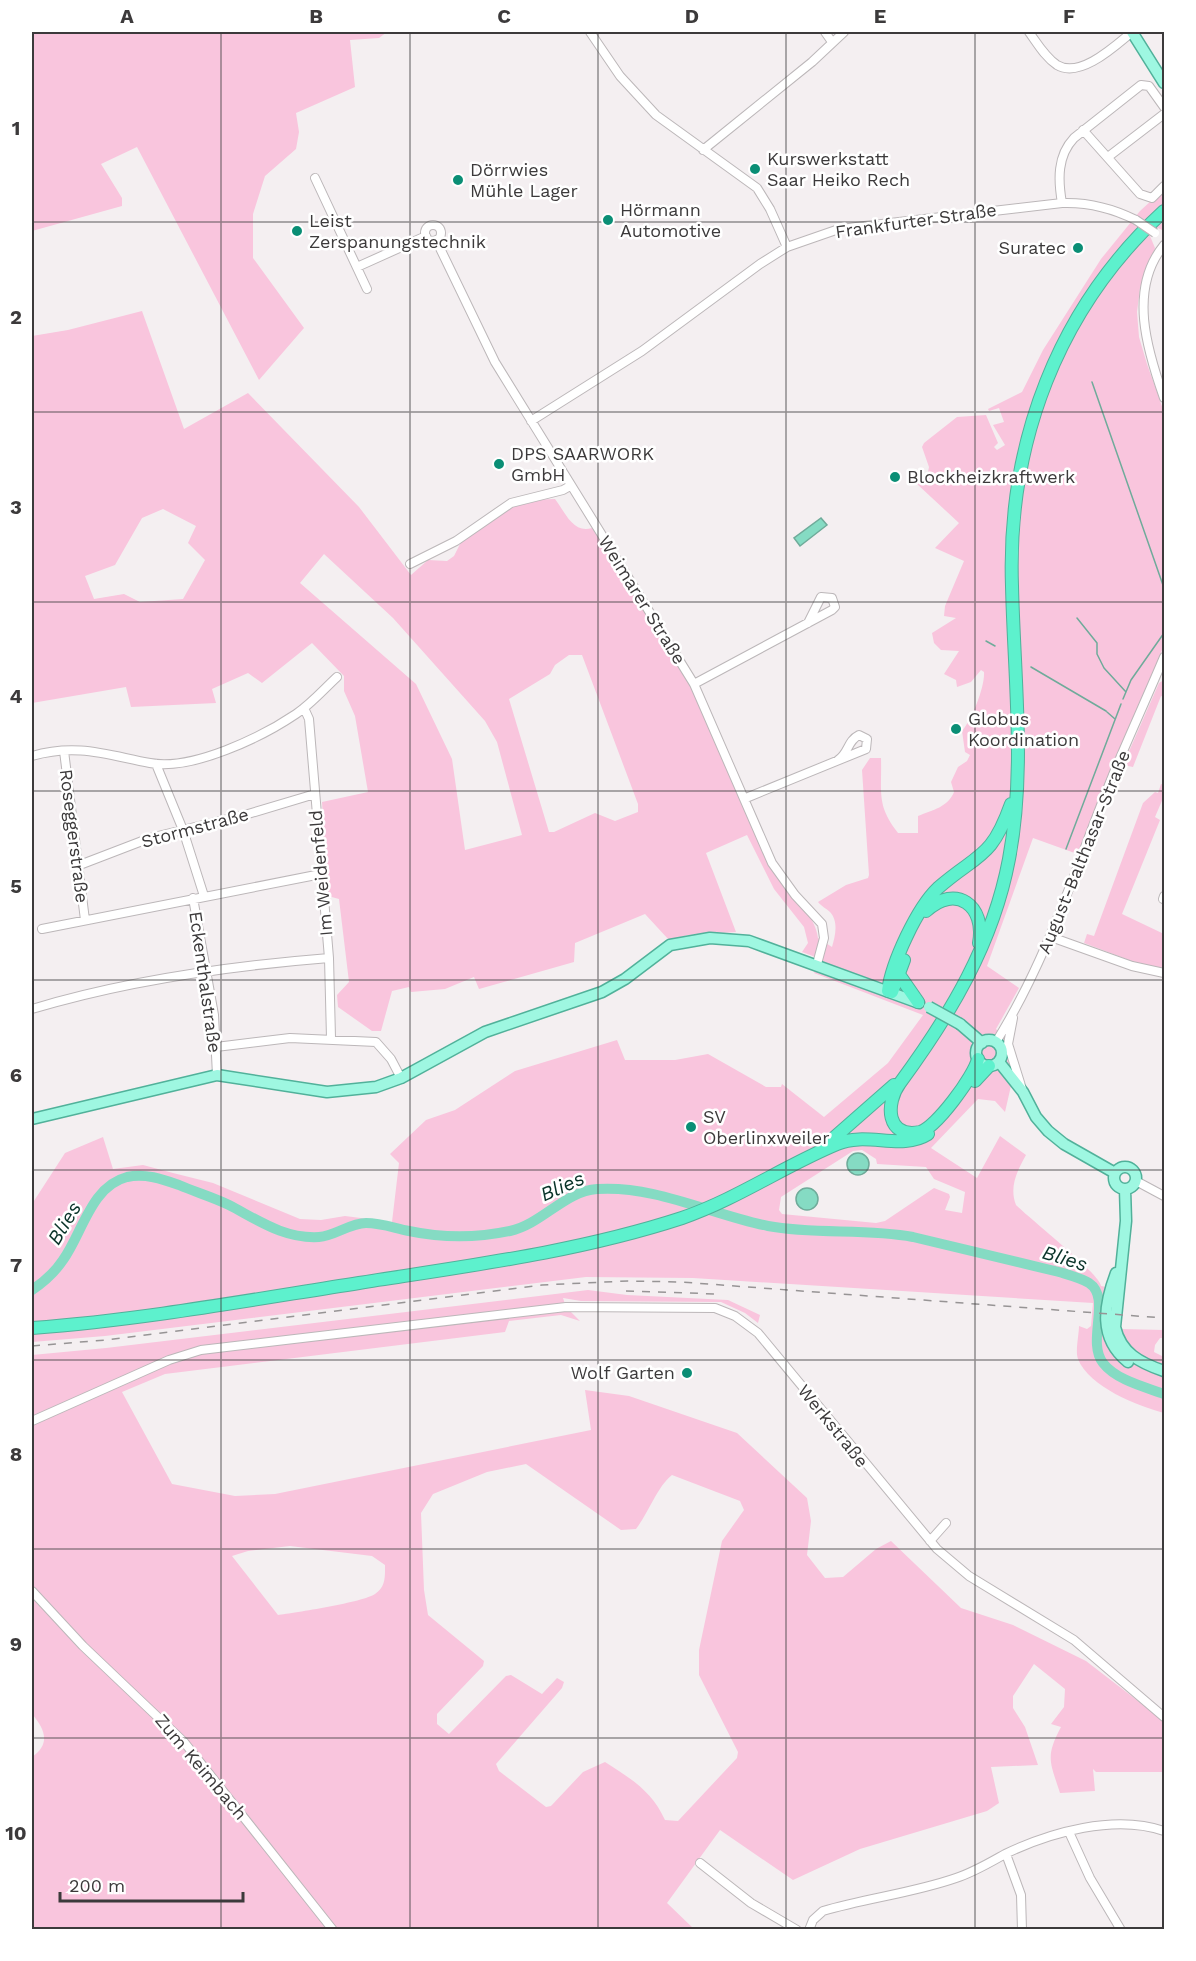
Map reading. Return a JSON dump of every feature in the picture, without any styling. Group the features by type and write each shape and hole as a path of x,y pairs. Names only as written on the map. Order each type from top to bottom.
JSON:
{"highway":[{"path":"988,1063 967,1081 932,1124 918,1132 905,1131 894,1123 891,1116 891,1095 929,1043 962,989 981,951 1004,883 1014,824 1018,767 1011,583 1016,492 1024,449 1046,378 1080,310 1126,250 1164,211"},
{"path":"890,991 890,977 924,906 939,888 982,856 999,834 1011,803 1018,767"},
{"path":"890,991 900,976 906,955 925,912 934,904 950,897 967,904 975,911 981,929 975,956 962,989"},
{"path":"900,976 924,1005"},
{"path":"793,1167 872,1106 893,1086 929,1043"},
{"path":"32,1328 179,1311 513,1258 606,1239 683,1217 718,1203 849,1140 874,1138 908,1142 924,1137 936,1129 988,1063"}],"main road":[{"path":"1132,32 1164,83"},
{"path":"32,1119 217,1075 301,1089 340,1092 376,1087 401,1078 485,1032 602,992 676,943 710,938 738,939 817,964 890,991 924,1005 960,1024 982,1043"},
{"path":"988,1063 1002,1051 996,1042 990,1040 982,1043 977,1051 988,1063 1023,1092 1036,1117 1047,1131 1064,1144 1115,1173"},
{"path":"1122,1167 1128,1167 1136,1174 1136,1181 1132,1187 1125,1189 1116,1184 1115,1173 1122,1167"},
{"path":"1125,1189 1126,1221 1115,1327 1121,1352 1164,1372"}],"street":[{"path":"590,32 639,99 656,116 756,188 770,208 787,247"},
{"path":"825,32 832,42"},
{"path":"703,150 812,62 844,32"},
{"path":"1029,32 1046,56 1055,64 1070,69 1088,62 1132,32"},
{"path":"1062,203 1059,171 1067,145 1141,86 1149,86 1164,106"},
{"path":"1108,158 1164,114"},
{"path":"1083,130 1140,195 1152,198 1164,186"},
{"path":"315,178 368,289"},
{"name":"Frankfurter Straße","path":"531,421 642,351 760,264 787,247 836,230 1062,203 1094,204 1115,209 1136,220 1155,232 1164,244"},
{"name":"Weimarer Straße","path":"357,267 426,236 428,226 436,225 441,233 436,240 495,362 694,684 746,798 772,863 795,895 822,924 824,938 817,964"},
{"path":"426,236 431,240 436,240"},
{"path":"1164,244 1152,267 1144,315 1146,341 1164,398"},
{"path":"410,564 456,541 511,503 563,490 570,486"},
{"path":"694,684 808,623"},
{"name":"August-Balthasar-Straße","path":"996,1042 1013,1014 1052,937 1115,771 1162,672 1164,657"},
{"path":"32,756 64,751 107,752 156,764 193,761 222,751 278,725 304,708 337,677"},
{"name":"Im Weidenfeld","path":"304,708 309,719 329,958 331,1038"},
{"name":"Roseggerstraße","path":"64,751 85,920"},
{"path":"746,798 838,760"},
{"path":"156,764 183,830 204,896"},
{"name":"Stormstraße","path":"77,866 124,847 315,794"},
{"path":"193,898 321,874"},
{"name":"Eckenthalstraße","path":"42,929 193,898 207,970 217,1075"},
{"path":"1052,937 1132,966 1164,973"},
{"path":"32,1009 69,998 207,970 329,958"},
{"path":"1013,1014 1008,1044 1023,1092"},
{"path":"216,1047 290,1038 331,1038 376,1042 387,1052 401,1078"},
{"path":"1136,1181 1164,1196"},
{"name":"Werkstraße","path":"32,1421 169,1360 201,1350 566,1307 690,1306 715,1308 735,1316 758,1334 930,1541 969,1576 1074,1640 1164,1717"},
{"path":"930,1541 946,1523"},
{"name":"Zum Keimbach","path":"32,1591 83,1646 184,1742 333,1929"},
{"path":"809,1929 818,1914 823,1911 956,1878 1006,1854 1069,1832 1108,1826 1140,1825 1164,1831"},
{"path":"1069,1832 1090,1878 1121,1929"},
{"path":"1006,1854 1021,1895 1022,1929"},
{"path":"700,1863 751,1903 797,1929"}],"shaded area":[{"path":"32,32 387,32 379,38 350,40 355,87 296,113 299,132 296,149 265,176 253,214 253,258 304,328 259,380 137,147 101,164 122,198 122,206 32,231"},
{"path":"1164,189 1164,231 1158,228 1150,236 1155,248 1140,288 1137,312 1139,337 1164,412 1164,645 1083,856 1033,838 987,966 1019,988 996,1029 1012,1045 1016,1064 1005,1112 995,1101 978,1099 931,1148 977,1178 1000,1136 1026,1155 1014,1185 1016,1205 1089,1270 1101,1286 1122,1290 1121,1329 1164,1330 1164,1338 1160,1338 1155,1345 1154,1352 1164,1357 1164,1413 1115,1394 1103,1387 1084,1369 1077,1356 1079,1326 1087,1329 1091,1326 1093,1303 693,1278 586,1277 105,1336 32,1342 32,1204 65,1153 103,1137 113,1169 143,1165 213,1183 300,1219 321,1220 345,1216 392,1222 399,1163 390,1154 426,1120 455,1110 515,1071 617,1040 625,1060 675,1060 708,1054 766,1087 781,1087 782,1084 824,1117 888,1063 923,1015 814,973 821,959 802,952 808,943 804,927 774,889 747,835 706,853 736,932 688,935 669,940 645,914 575,943 574,962 479,989 474,977 445,989 411,992 409,987 392,991 381,1031 372,1031 338,1007 337,995 349,982 339,899 328,896 322,802 368,792 355,716 344,691 344,676 312,643 262,683 248,673 212,689 216,703 131,707 126,687 32,703 32,336 68,330 142,311 184,429 248,393 359,507 411,575 428,560 447,561 454,556 461,542 508,509 526,500 555,499 575,525 585,529 592,528 641,602 692,689 768,862 809,916 818,938 832,947 836,929 835,920 830,912 818,902 846,885 868,878 869,875 862,770 870,758 881,758 881,790 886,814 898,833 918,833 918,816 948,801 954,792 951,782 958,767 967,761 970,755 965,752 962,731 977,703 984,678 984,672 981,670 971,682 957,687 956,680 944,674 959,651 941,650 934,643 932,633 956,618 944,616 945,606 964,561 935,548 959,523 917,484 927,477 929,467 922,447 957,417 986,415 998,443 994,447 997,450 1005,445 993,425 1004,422 999,408 989,411 988,409 1022,392 1043,350 1101,259 1140,211","holes":["163,509 196,526 188,543 205,560 183,599 140,602 124,594 94,599 85,576 115,565 142,518","324,554 393,618 485,721 497,742 522,835 465,850 452,759 416,684 300,583","569,655 582,655 638,804 638,812 615,821 595,813 554,832 549,832 509,699 550,674 555,665","862,1150 876,1159 877,1164 926,1167 934,1179 965,1192 962,1213 945,1210 949,1194 934,1188 885,1221 876,1223 782,1214 779,1210 781,1197 853,1151"]},
{"path":"821,518 827,525 800,546 794,538"},
{"path":"1164,680 1164,697 1161,696 1133,767 1123,765 1159,683"},
{"path":"1161,784 1164,785 1164,796 1155,817 1160,820 1122,914 1164,934 1164,969 1134,962 1084,943 1087,934 1094,936 1143,803 1155,792 1158,793"},
{"path":"858,1153 866,1156 869,1164 866,1172 858,1175 850,1172 847,1164 850,1156"},
{"path":"807,1188 815,1191 818,1199 815,1207 807,1210 799,1207 796,1199 799,1191"},
{"path":"588,1290 627,1295 728,1300 760,1315 758,1323 745,1313 721,1302 581,1301 563,1298 566,1307 580,1321 561,1315 509,1321 505,1332 165,1374 122,1392 172,1484 235,1496 275,1494 591,1430 585,1390 629,1396 737,1433 807,1498 811,1521 807,1555 825,1578 843,1577 876,1549 891,1541 961,1608 1013,1625 1086,1661 1164,1721 1164,1772 1096,1772 1093,1769 1095,1791 1060,1793 1051,1753 1061,1727 1051,1724 1064,1707 1065,1689 1034,1664 1013,1696 1013,1708 1025,1727 1038,1765 991,1767 999,1803 987,1811 860,1849 793,1880 720,1830 667,1903 694,1929 32,1929 32,1757 42,1747 44,1736 32,1714 32,1355","holes":["526,1464 621,1530 636,1529 662,1486 672,1475 740,1501 744,1510 722,1541 699,1650 699,1675 738,1752 737,1758 678,1821 665,1820 647,1793 605,1762 583,1772 551,1806 546,1807 499,1771 496,1764 562,1688 564,1682 557,1678 542,1694 511,1675 506,1676 449,1734 437,1724 437,1714 483,1666 484,1661 428,1615 424,1590 421,1513 433,1494 487,1472","290,1546 372,1556 385,1565 383,1585 379,1591 368,1597 328,1607 278,1615 232,1556 248,1551"]}],"waterway":[{"path":"1092,382 1164,588"},
{"path":"1077,618 1097,643 1097,654 1104,668 1126,692"},
{"path":"1123,699 1131,680 1164,633"},
{"path":"986,641 995,646"},
{"path":"1031,667 1106,711"},
{"path":"1066,849 1121,704"},
{"path":"1107,712 1115,719"},
{"name":"Blies","path":"32,1290 60,1264 104,1190 127,1177 147,1176 173,1183 223,1202 283,1232 306,1237 325,1236 366,1223 447,1236 498,1233 533,1222 574,1195 597,1189 619,1189 662,1196 747,1221 786,1229 895,1234 913,1237 1079,1278 1096,1290 1099,1309 1098,1354 1103,1363 1115,1374 1164,1394"}],"railway":[{"path":"32,1346 106,1340 542,1285 628,1281 681,1282 1164,1318"},
{"path":"626,1291 717,1294"}],"place":[{"name":"Kurswerkstatt Saar Heiko Rech","path":"755,169"},
{"name":"Dörrwies Mühle Lager","path":"458,180"},
{"name":"Hörmann Automotive","path":"608,220"},
{"name":"Leist Zerspanungstechnik","path":"297,231"},
{"name":"Suratec","path":"1078,248"},
{"name":"DPS SAARWORK GmbH","path":"499,464"},
{"name":"Blockheizkraftwerk","path":"895,477"},
{"name":"Globus Koordination","path":"956,729"},
{"name":"SV Oberlinxweiler","path":"691,1127"},
{"name":"Wolf Garten","path":"687,1373"}]}
